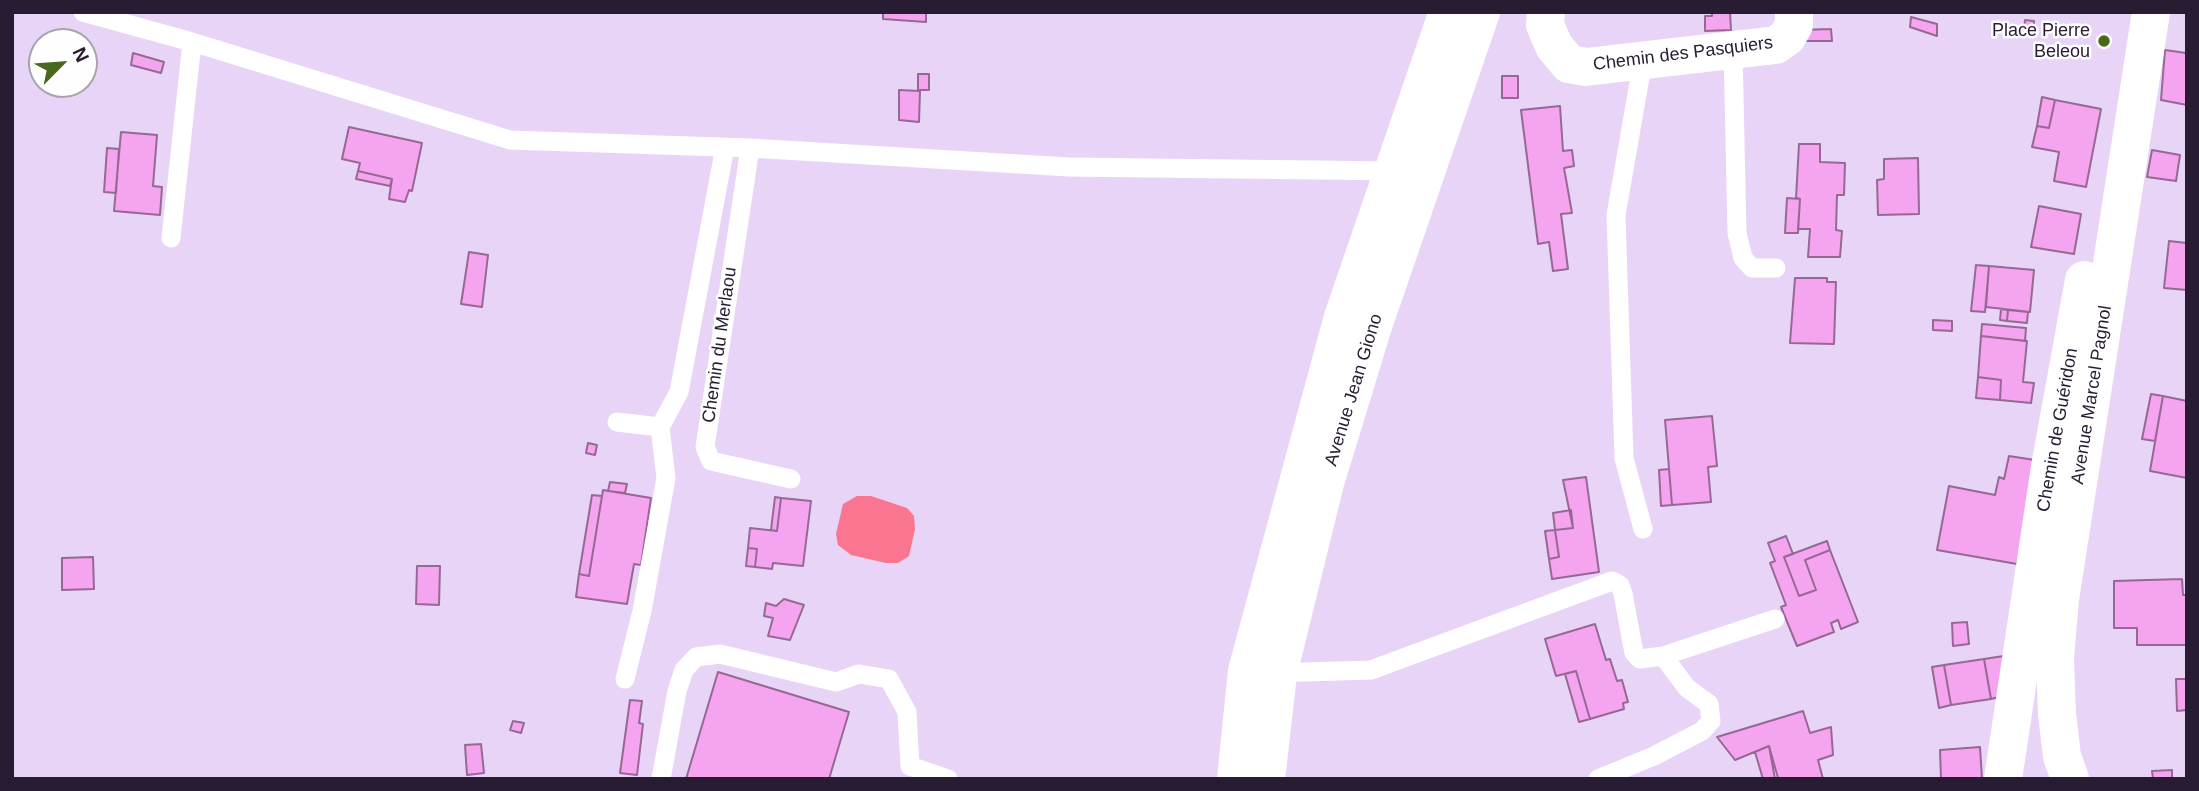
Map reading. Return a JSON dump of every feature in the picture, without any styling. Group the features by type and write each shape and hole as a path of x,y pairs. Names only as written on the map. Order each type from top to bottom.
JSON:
{"street":[{"name":"Avenue Jean Giono","path":"1236,779 1263,672 1373,326 1448,12"},
{"name":"Avenue Jean Giono","path":"1410,171 1481,12"},
{"name":"Chemin des Pasquiers","path":"1546,12 1545,25 1553,46 1569,64 1586,66 1776,45 1787,37 1794,25 1794,12"},
{"name":"Avenue Marcel Pagnol","path":"2070,779 2062,755 2057,714 2055,658 2060,599 2151,12"},
{"name":"Chemin de Guéridon","path":"2003,779 2050,467 2113,114 2122,102 2138,97"},
{"name":"Avenue Jean Giono","path":"1263,672 1266,779"}],"lane":[{"path":"83,12 192,42 510,140 750,148 1069,167 1410,171"},
{"path":"171,239 192,42"},
{"path":"1733,50 1737,233 1742,258 1752,268 1776,268"},
{"path":"1643,60 1634,97 1616,215 1625,458 1643,529"},
{"path":"625,679 642,611 666,478 660,427 679,392 725,147"},
{"name":"Chemin du Merlaou","path":"750,148 705,447 711,461 791,479"},
{"path":"617,422 660,427"},
{"path":"1263,672 1371,670 1612,581 1620,585 1634,653 1640,659 1663,656 1775,619"},
{"path":"661,779 684,670 696,657 720,654 836,682 859,674 889,679 907,712 910,766 948,779"},
{"path":"1598,779 1678,744 1702,731 1711,721 1709,704 1687,688 1663,656"}],"shaded area":[{"path":"857,496 871,496 907,508 914,516 915,529 909,556 898,563 886,563 851,555 838,545 836,534 843,504"}],"building":[{"path":"883,12 926,12 926,22 883,19"},
{"path":"1712,12 1730,12 1731,30 1705,31 1705,16 1712,16"},
{"path":"1911,17 1937,24 1937,36 1910,27"},
{"path":"2025,20 2034,21 2033,36 2023,36"},
{"path":"1831,29 1832,41 1792,41 1800,30"},
{"path":"2165,50 2186,53 2187,105 2161,100"},
{"path":"133,53 164,62 161,73 131,65"},
{"path":"918,74 929,74 929,90 918,90"},
{"path":"1502,76 1518,76 1518,98 1502,98"},
{"path":"899,90 920,91 919,122 899,120"},
{"path":"2042,97 2055,100 2049,128 2037,126"},
{"path":"2055,100 2101,109 2086,187 2054,181 2059,152 2032,147 2037,126 2049,128"},
{"path":"1560,106 1563,151 1572,150 1574,166 1564,168 1572,213 1561,214 1568,269 1553,271 1549,242 1538,244 1521,110"},
{"path":"349,127 422,143 412,191 409,190 405,202 389,199 392,179 358,171 360,163 342,159"},
{"path":"121,132 157,135 153,186 162,187 160,215 114,211"},
{"path":"1799,144 1820,144 1820,162 1845,163 1844,195 1837,195 1836,230 1842,231 1840,257 1808,257 1810,229 1798,229 1800,199 1796,198"},
{"path":"107,148 119,149 116,193 104,192"},
{"path":"2152,150 2180,155 2176,181 2147,177"},
{"path":"1918,158 1919,214 1878,215 1877,180 1884,179 1884,159"},
{"path":"358,171 392,179 390,186 356,179"},
{"path":"1787,198 1800,199 1798,233 1785,233"},
{"path":"2039,206 2081,214 2074,254 2031,247"},
{"path":"2169,241 2187,243 2187,290 2164,288"},
{"path":"469,252 488,255 482,307 461,304"},
{"path":"1976,265 1989,266 1985,312 1971,311"},
{"path":"1989,266 2034,270 2030,312 1986,307"},
{"path":"1795,278 1827,278 1827,282 1836,282 1834,344 1790,343"},
{"path":"2001,309 2008,310 2007,321 2000,320"},
{"path":"2008,310 2028,312 2027,323 2007,321"},
{"path":"1933,320 1952,321 1952,331 1933,330"},
{"path":"1982,324 2026,328 2025,341 1981,336"},
{"path":"1981,336 2027,341 2023,382 2034,383 2031,403 2000,400 2001,380 1978,377"},
{"path":"1978,377 2001,380 2000,400 1976,398"},
{"path":"2151,394 2163,396 2155,441 2142,439"},
{"path":"2163,396 2187,401 2187,478 2150,471"},
{"path":"1712,416 1717,466 1708,467 1711,502 1672,505 1665,420"},
{"path":"588,443 597,445 595,455 586,453"},
{"path":"2009,456 2041,461 2017,564 1937,550 1949,486 1995,495 1999,477 2004,479"},
{"path":"1669,469 1672,505 1661,506 1659,470"},
{"path":"1586,477 1599,572 1552,579 1549,559 1559,557 1555,530 1573,528 1563,480"},
{"path":"610,482 627,484 625,493 608,491"},
{"path":"603,490 651,498 641,565 634,564 627,604 576,597 579,574 589,576"},
{"path":"592,495 602,496 589,576 579,574"},
{"path":"775,497 781,498 777,531 771,530"},
{"path":"781,498 811,501 803,566 773,563 772,569 755,567 757,549 748,548 750,528 777,531"},
{"path":"1571,510 1573,528 1555,530 1553,513"},
{"path":"1555,530 1559,557 1549,559 1545,531"},
{"path":"1786,536 1793,554 1784,557 1799,596 1816,590 1805,560 1830,550 1858,622 1841,629 1838,620 1831,623 1834,632 1797,646 1781,607 1786,605 1770,563 1775,561 1768,543"},
{"path":"1827,541 1830,550 1805,560 1816,590 1799,596 1784,557"},
{"path":"748,548 757,549 755,567 746,566"},
{"path":"93,557 94,589 62,590 62,558"},
{"path":"417,566 440,566 439,605 416,604"},
{"path":"2182,579 2183,595 2187,595 2187,645 2137,645 2137,628 2114,628 2114,581"},
{"path":"784,599 804,605 790,640 768,636 773,618 764,616 766,603 776,606"},
{"path":"1967,622 1969,644 1953,646 1952,623"},
{"path":"1595,624 1606,660 1610,659 1617,681 1622,680 1628,702 1623,703 1624,709 1590,719 1576,671 1556,676 1545,639"},
{"path":"2010,655 2003,696 1991,699 1984,659"},
{"path":"1984,659 1991,699 1951,705 1944,665"},
{"path":"1944,665 1951,705 1939,708 1932,667"},
{"path":"1576,671 1590,719 1579,722 1565,674"},
{"path":"718,672 849,712 829,779 686,779"},
{"path":"2176,679 2187,679 2187,710 2177,711"},
{"path":"630,700 642,701 639,723 643,724 637,775 620,773"},
{"path":"1803,711 1810,733 1831,727 1833,755 1818,760 1823,779 1775,779 1769,746 1735,760 1717,737"},
{"path":"513,721 524,723 521,733 510,730"},
{"path":"481,744 484,773 467,775 465,745"},
{"path":"1769,746 1778,778 1763,779 1755,752"},
{"path":"1980,747 1982,779 1941,779 1940,750"},
{"path":"2172,770 2172,779 2153,779 2152,771"}],"place":[{"name":"Place Pierre Beleou","path":"2104,41"}]}
